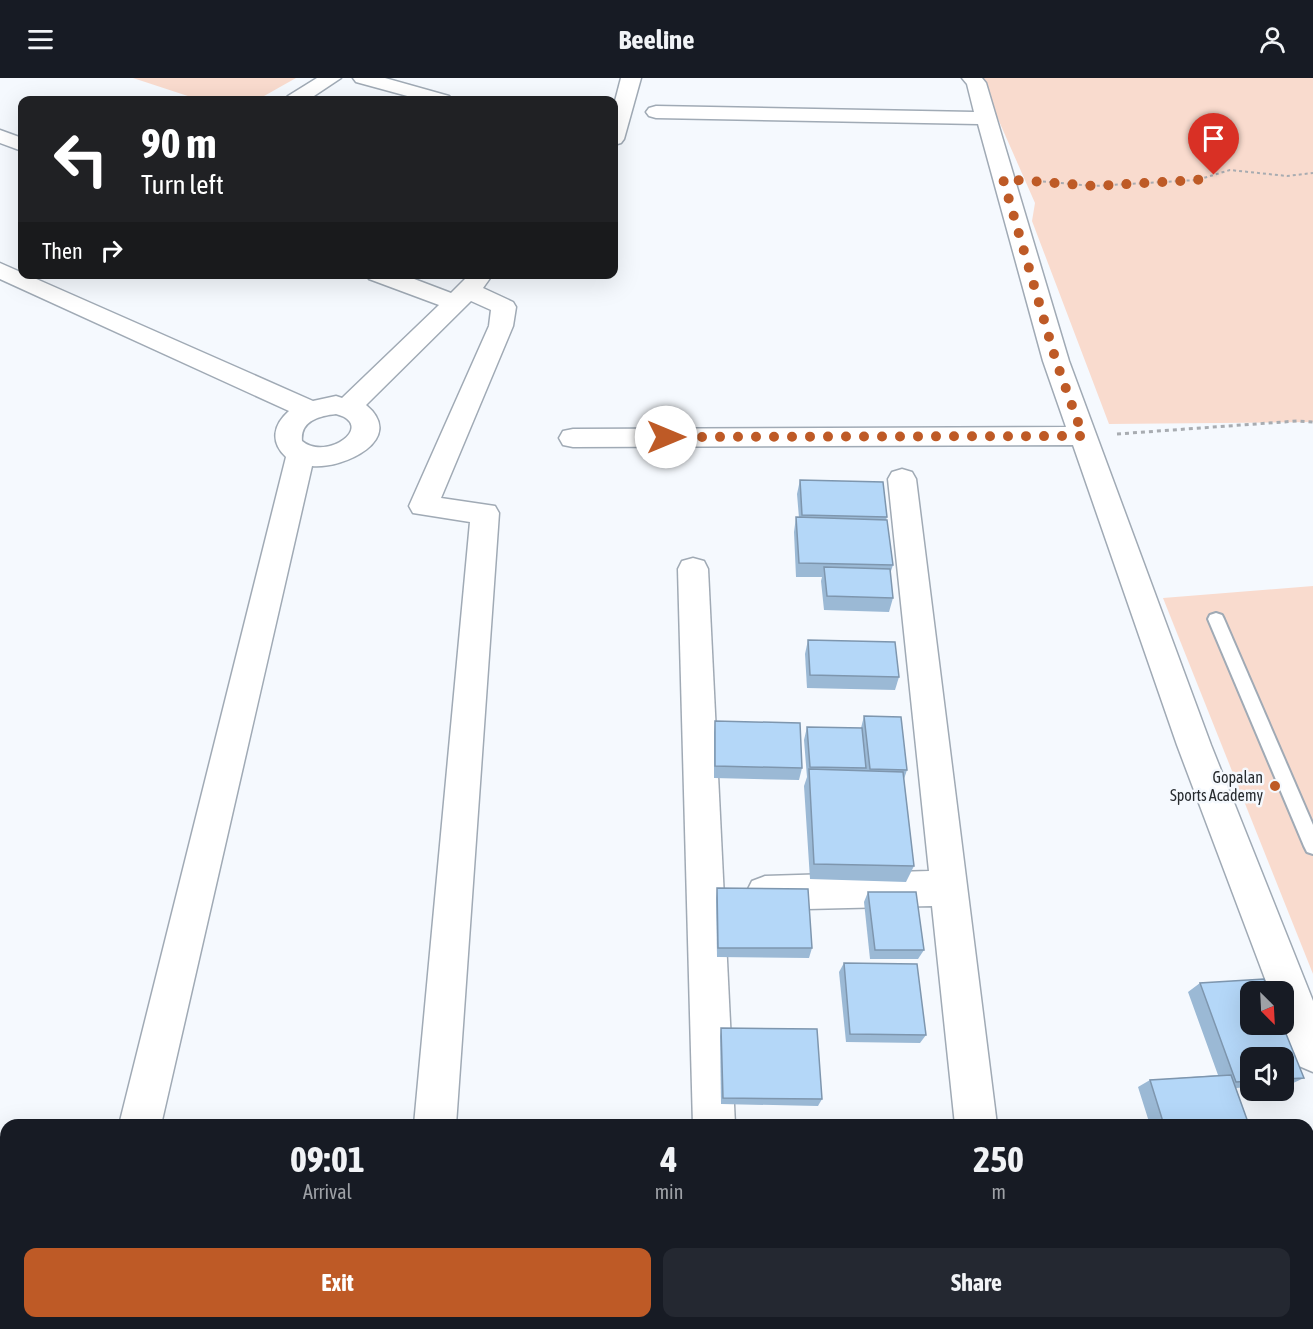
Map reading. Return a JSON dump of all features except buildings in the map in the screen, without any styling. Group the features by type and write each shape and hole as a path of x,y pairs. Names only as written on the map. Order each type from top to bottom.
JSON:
{"street":[{"path":"302,96 331,78"},
{"path":"363,78 428,96"},
{"path":"618,125 631,78"},
{"path":"972,78 976,83 1056,361 1194,745 1313,1052"},
{"path":"656,112 986,118"},
{"path":"0,136 18,143"},
{"path":"25,279 311,410"},
{"path":"407,279 468,289 504,307 501,326 423,506 484,513 435,1119"},
{"path":"348,407 468,289"},
{"path":"324,406 348,407 358,411 368,425 366,434 351,449 326,458 301,454 293,448 288,432 300,416 311,410 324,406"},
{"path":"573,438 1083,436"},
{"path":"141,1119 301,454"},
{"path":"902,479 975,1119"},
{"path":"693,569 714,1119"},
{"path":"705,894 949,888"}],"lane":[{"path":"1216,619 1313,846"}],"path":[{"path":"1003,179 1094,186 1197,180 1230,170 1287,176 1313,173"},
{"path":"1083,436 1297,420 1313,422"}],"shaded area":[{"path":"133,78 296,78 264,96 188,96"},
{"path":"980,78 1313,78 1313,422 1109,424 1032,221 1035,203"},
{"name":"Gopalan Sports Academy","path":"1313,586 1313,974 1163,598"}],"place":[{"name":"Gopalan Sports Academy","path":"1275,786"}],"route":[{"path":"666,437 1083,436 1056,361 1003,179 1094,186 1197,180 1214,175"}]}
